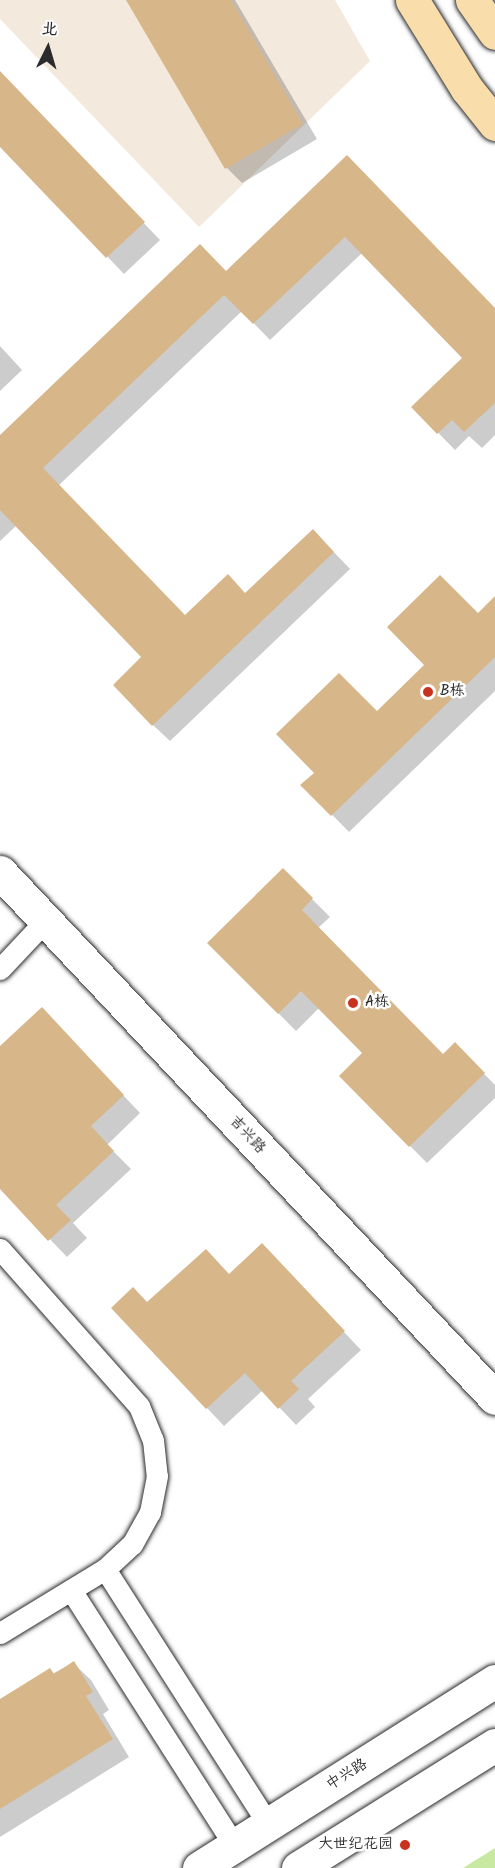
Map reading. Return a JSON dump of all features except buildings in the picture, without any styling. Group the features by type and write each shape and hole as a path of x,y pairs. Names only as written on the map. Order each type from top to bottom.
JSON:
{"main road":[{"path":"412,0 467,89 495,124"},
{"path":"472,0 495,33"}],"street":[{"name":"吉兴路","path":"0,872 495,1398"},
{"name":"中兴路","path":"199,1868 495,1681"},
{"path":"298,1868 495,1745"}],"lane":[{"path":"0,969 45,921"},
{"path":"0,1249 139,1406 153,1440 157,1476 150,1512 132,1544 105,1569 0,1633"},
{"path":"105,1569 268,1824"},
{"path":"71,1590 234,1845"}],"shaded area":[{"path":"0,0 335,0 370,61 199,227 0,19"}],"green space":[{"path":"495,1848 495,1868 463,1868"}],"place":[{"name":"B栋","path":"428,692"},
{"name":"A栋","path":"353,1003"},
{"name":"大世纪花园","path":"405,1845"}]}
